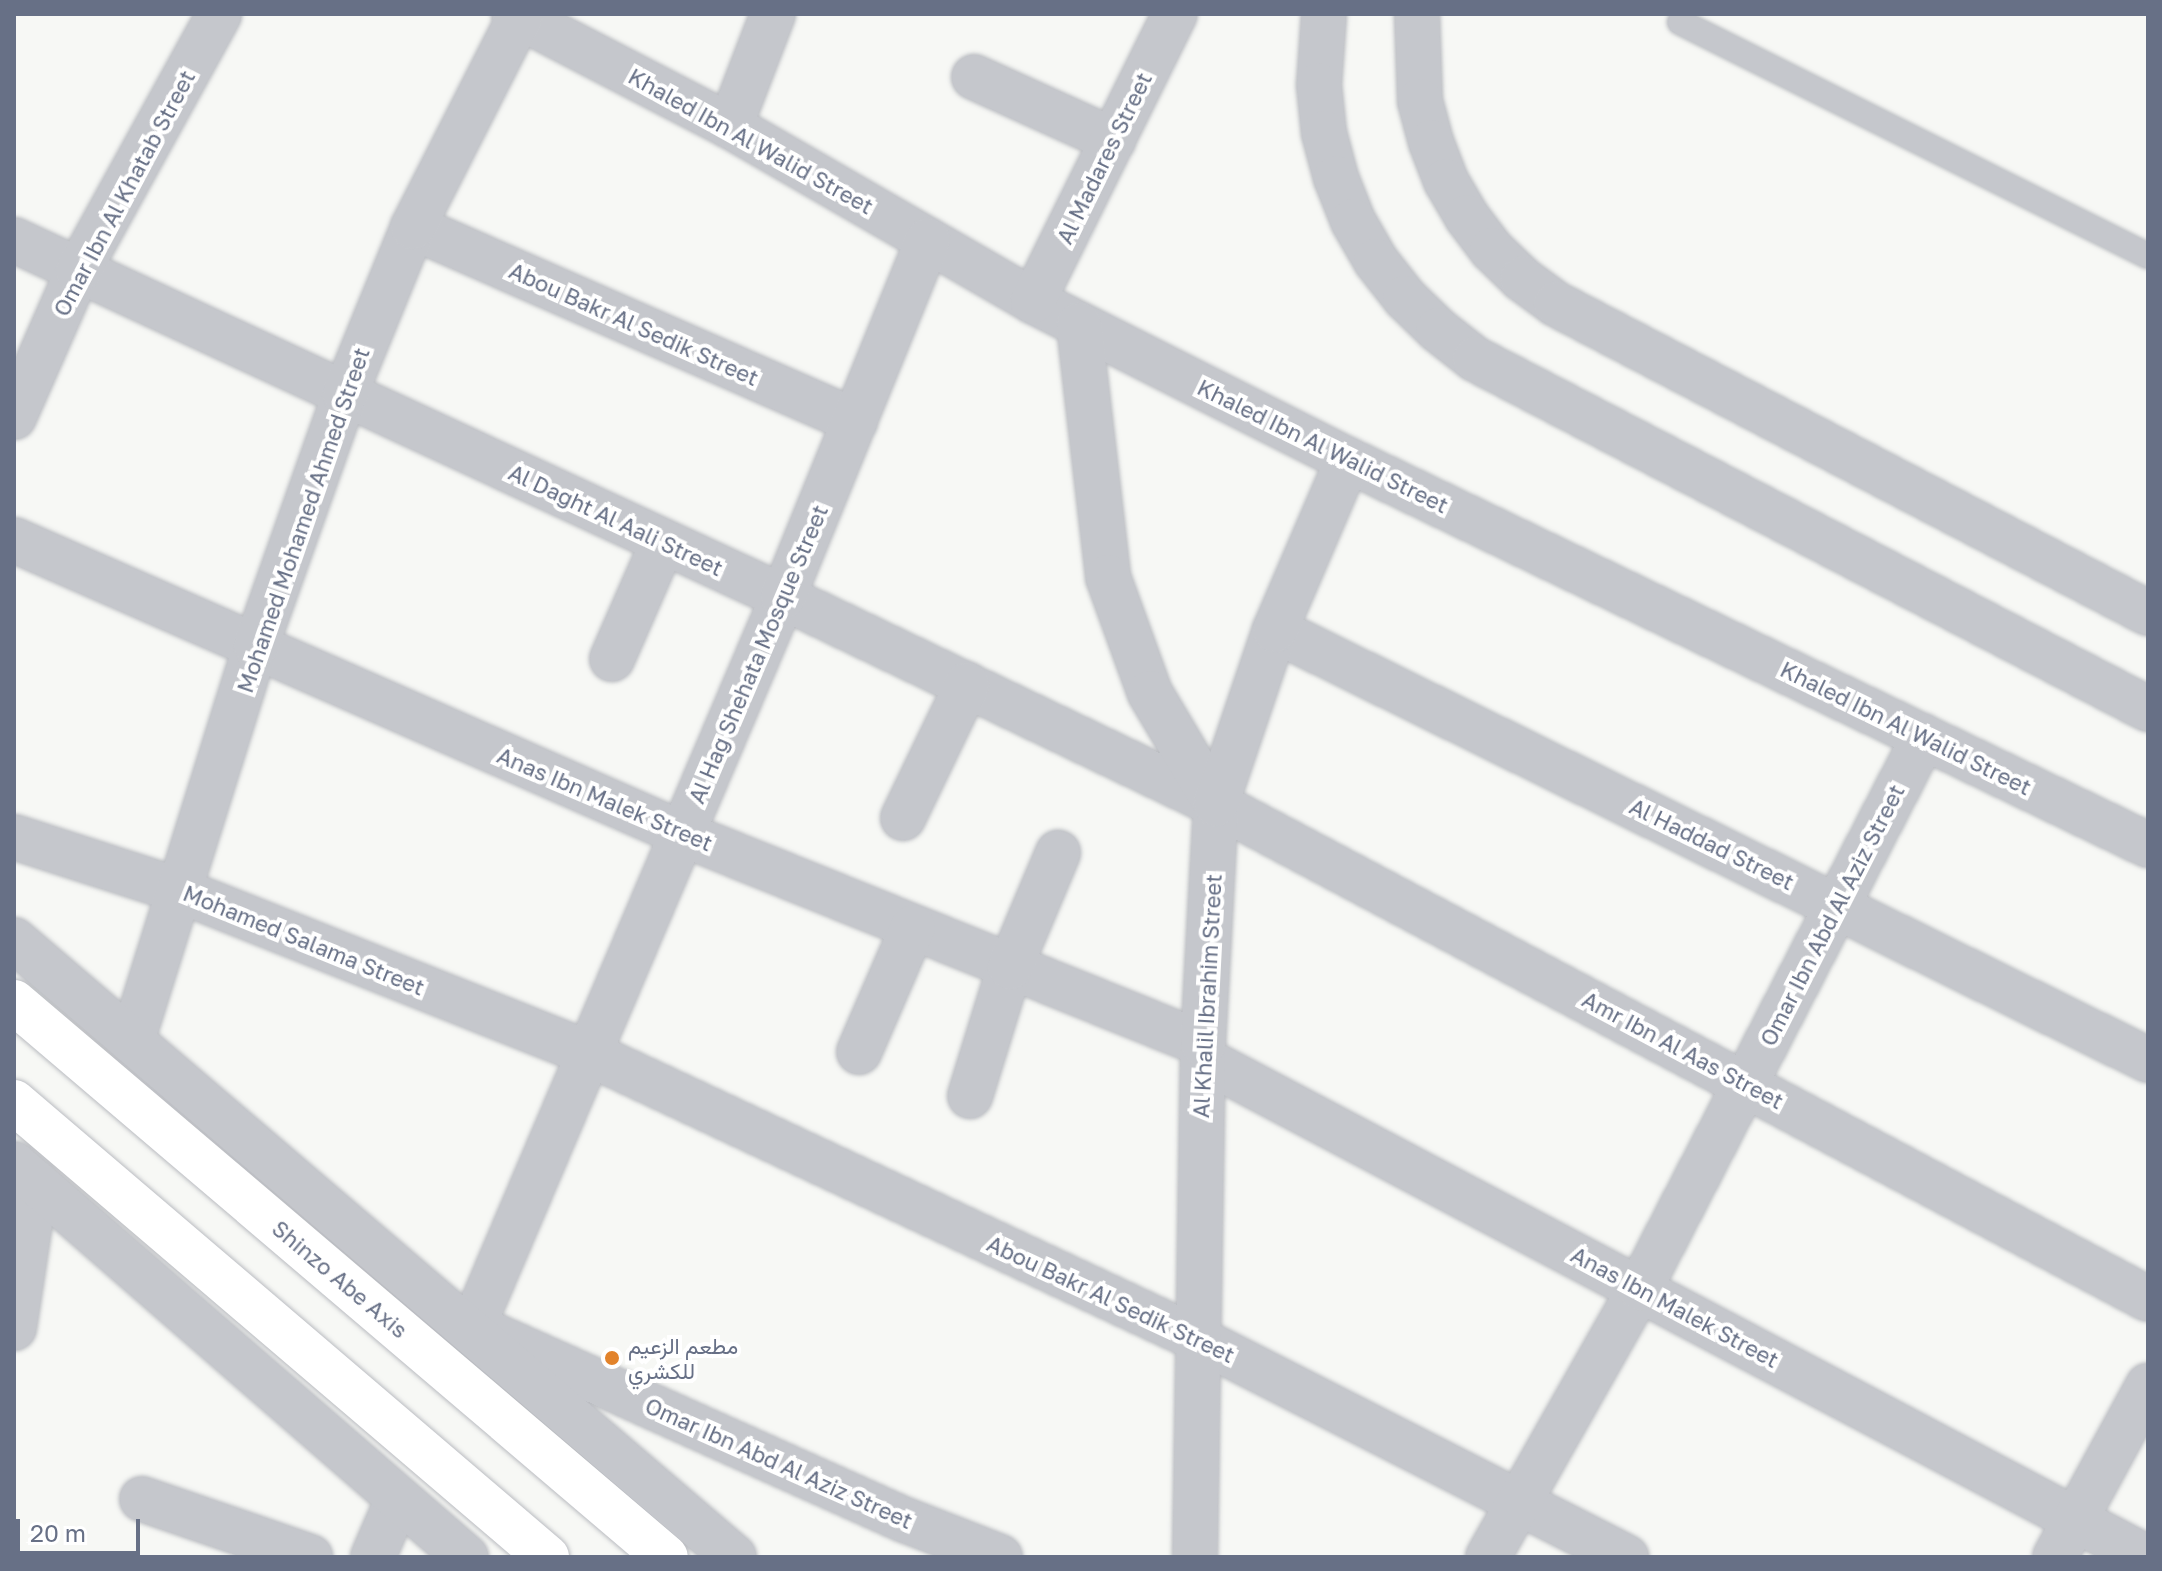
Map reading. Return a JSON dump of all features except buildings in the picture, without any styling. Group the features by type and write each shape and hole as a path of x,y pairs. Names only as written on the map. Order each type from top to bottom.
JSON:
{"main road":[{"name":"Shinzo Abe Axis","path":"14,1002 666,1557"},
{"path":"14,1102 547,1557"}],"street":[{"name":"Omar Ibn Al Khatab Street","path":"14,417 78,271 219,14"},
{"path":"730,126 773,14"},
{"name":"Al Madares Street","path":"1033,301 1175,14"},
{"path":"1324,14 1319,85 1324,133 1336,178 1376,261 1405,298 1438,330 1475,359 2148,709"},
{"path":"1417,14 1420,101 1446,181 1467,217 1492,250 1522,279 1556,304 2148,613"},
{"name":"Khaled Ibn Al Walid Street","path":"518,15 730,126 1079,325 1348,460 2148,845"},
{"name":"Mohamed Mohamed Ahmed Street","path":"132,1041 256,646 345,394 413,227 518,15"},
{"path":"974,77 1113,140"},
{"name":"Abou Bakr Al Sedik Street","path":"413,227 855,421"},
{"name":"Al Daght Al Aali Street","path":"14,240 783,597 1216,804"},
{"name":"Al Hag Shehata Mosque Street","path":"472,1329 783,597 928,240"},
{"path":"1079,325 1108,577 1150,693 1216,804"},
{"name":"Al Khalil Ibrahim Street","path":"1195,1557 1196,1338 1203,1052 1216,804 1275,630 1348,460"},
{"name":"Anas Ibn Malek Street","path":"14,540 683,834 1010,967 1203,1052 2146,1557"},
{"path":"612,659 663,542"},
{"name":"Al Haddad Street","path":"1275,630 2148,1060"},
{"path":"903,818 967,685"},
{"name":"Omar Ibn Abd Al Aziz Street","path":"1488,1557 1640,1288 1924,737"},
{"name":"Amr Ibn Al Aas Street","path":"1216,804 2148,1299"},
{"name":"Mohamed Salama Street","path":"14,837 181,891 590,1054"},
{"path":"970,1096 1010,967 1058,853"},
{"path":"859,1052 913,927"},
{"path":"14,940 472,1329 734,1557"},
{"name":"Abou Bakr Al Sedik Street","path":"590,1054 1196,1338 1626,1557"},
{"path":"14,1328 25,1174"},
{"path":"25,1174 195,1318 466,1557"},
{"name":"Omar Ibn Abd Al Aziz Street","path":"472,1329 905,1520 1000,1557"},
{"path":"2055,1557 2148,1386"},
{"path":"142,1499 310,1557"},
{"path":"373,1557 398,1499"}],"lane":[{"path":"1680,22 2148,256"}],"place":[{"name":"مطعم الزعيم للكشري","path":"612,1358"}]}
